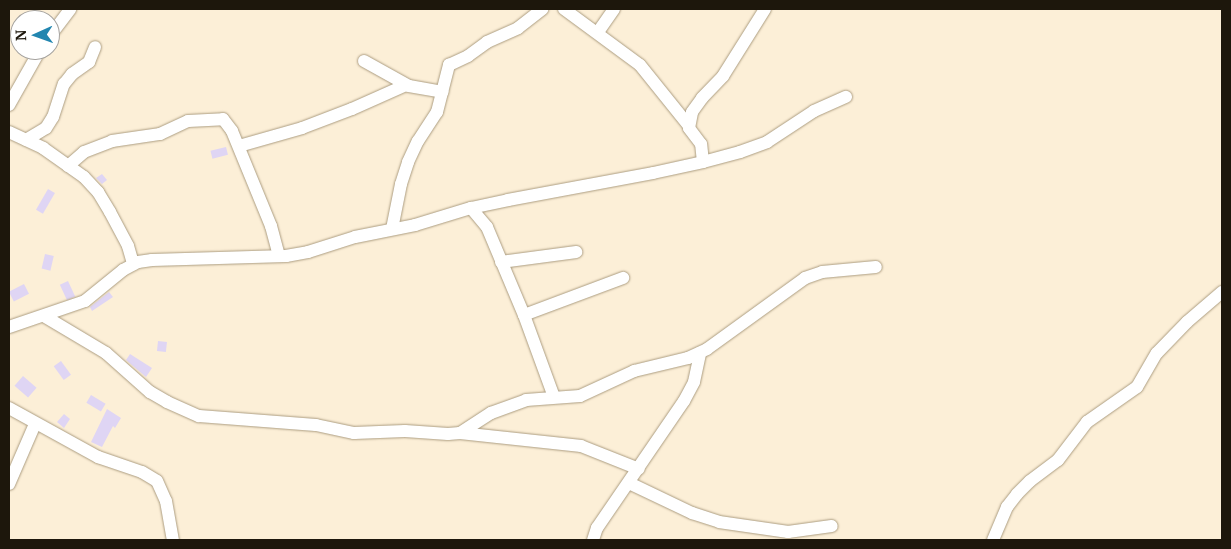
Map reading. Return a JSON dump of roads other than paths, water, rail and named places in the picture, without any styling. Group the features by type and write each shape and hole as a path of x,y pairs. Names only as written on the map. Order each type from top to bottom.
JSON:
{"street":[{"path":"60,22 70,9"},
{"path":"392,229 401,184 408,162 418,141 437,112 449,65 468,56 487,42 518,28 542,9"},
{"path":"564,9 598,32 640,65 689,126"},
{"path":"598,32 614,9"},
{"path":"703,162 701,144 690,132 689,126 692,112 702,98 723,76 765,9"},
{"path":"26,140 46,128 53,117 64,84 72,74 89,62 95,47"},
{"path":"9,105 34,60"},
{"path":"364,61 406,84 442,92"},
{"path":"239,146 316,123 406,84"},
{"path":"9,327 85,301 133,264 152,260 279,256 308,252 355,237 446,218 471,208 703,162 767,142 814,111 846,97"},
{"path":"68,166 84,152 122,138 160,134 188,121 223,119 228,122 239,146 272,226 279,256"},
{"path":"9,132 43,148 84,177 98,192 120,229 133,264"},
{"path":"471,208 487,227 524,315 554,397"},
{"path":"502,262 576,252"},
{"path":"460,433 491,413 526,400 580,396 634,371 667,364 700,353 770,305 788,288 805,278 822,272 876,267"},
{"path":"524,315 623,278"},
{"path":"993,540 1007,508 1017,494 1058,460 1087,422 1137,387 1157,353 1187,322 1222,292"},
{"path":"44,316 106,353 150,392 167,402 199,416 316,425 354,433 404,431 460,433 581,446 639,469"},
{"path":"593,540 597,528 684,401 694,382 700,353"},
{"path":"9,408 98,457 142,472 157,481 166,501 173,540"},
{"path":"9,484 35,424"},
{"path":"629,483 692,513 719,522 788,532 832,526"}]}
